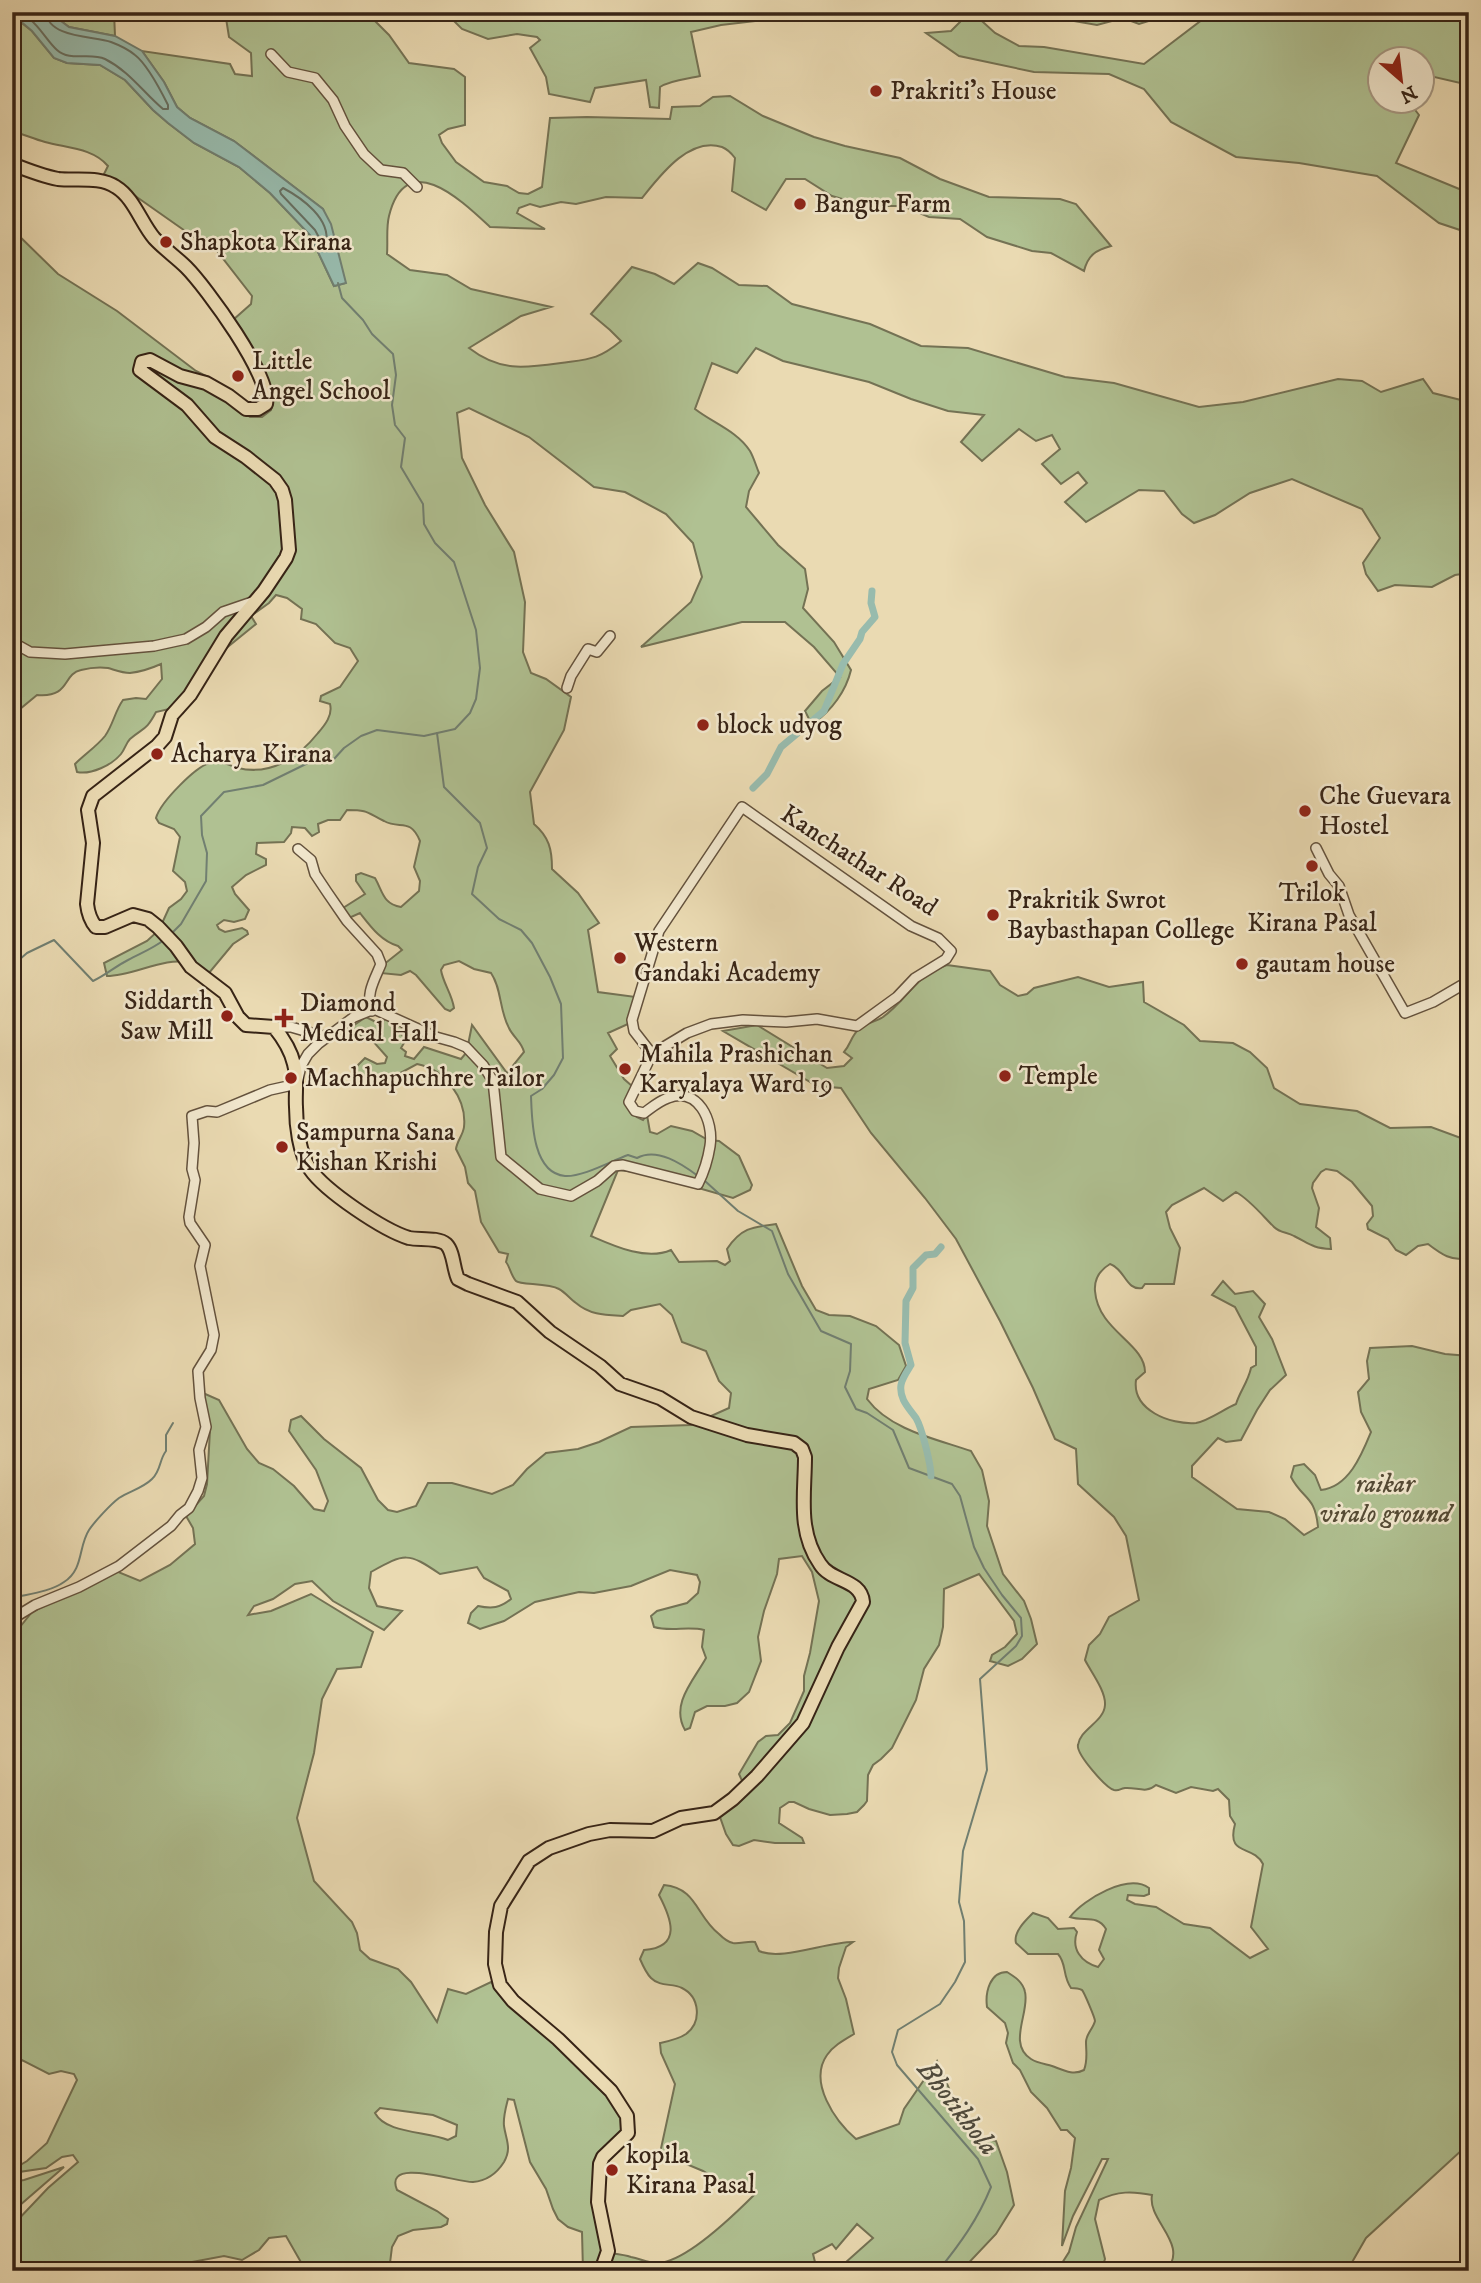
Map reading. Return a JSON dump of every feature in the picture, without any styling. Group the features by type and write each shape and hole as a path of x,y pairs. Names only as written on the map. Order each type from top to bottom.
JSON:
{"main road":[{"path":"12,164 58,179 101,180 121,191 153,237 198,281 223,315 258,372 267,390 263,407 246,409 206,383 180,376 150,360 142,362 139,368 187,405 215,437 275,480 282,489 285,500 289,550 286,558 257,601 226,636 190,695 172,715 165,737 101,789 90,803 88,817 93,843 87,904 93,924 100,928 105,927 133,915 148,919 176,946 191,967 225,993 238,1017 246,1025 274,1027 293,1060 297,1084 295,1111 302,1152 308,1166 332,1191 376,1223 397,1234 446,1244 458,1279 517,1302 550,1332 600,1366 620,1384 660,1398 691,1417 747,1435 794,1443 805,1457 803,1520 811,1549 828,1574 857,1587 862,1594 863,1602 838,1647 803,1723 733,1799 714,1813 681,1818 653,1831 610,1830 589,1834 549,1848 529,1861 501,1906 496,1932 495,1964 500,1985 513,2001 558,2039 611,2091 627,2116 628,2133 603,2157 600,2164 598,2202 608,2251 601,2271"}],"street":[{"path":"271,54 288,72 315,78 334,100 345,126 364,155 381,170 403,173 417,187"},
{"path":"12,642 30,652 65,654 154,646 186,639 223,612 257,601"},
{"path":"567,688 571,676 588,649 597,652 610,636"},
{"name":"Kanchathar Road","path":"742,807 911,926 938,938 951,951 946,959 915,978 897,997 857,1026 817,1019 786,1022 743,1020 711,1024 687,1033 652,1054 634,1031 632,1020 657,937 672,910 742,807"},
{"path":"1316,848 1329,874 1339,886 1349,915 1405,1013 1433,1002 1469,981"},
{"path":"298,849 311,860 315,874 347,921 377,954 381,964 373,980 369,1002 372,1011"},
{"path":"12,1619 35,1605 79,1587 119,1566 171,1526 189,1508 198,1491 202,1478 199,1450 206,1427 198,1371 211,1350 214,1335 200,1266 205,1245 190,1223 189,1217 195,1180 192,1169 192,1116 206,1111 217,1112 270,1090 297,1084 301,1066 308,1054 354,1017 374,1009 416,1029 454,1042 475,1055 493,1081 501,1157 540,1189 570,1196 597,1181 614,1166 623,1164 698,1184 704,1173 711,1144 706,1115 695,1099 670,1096 644,1113 635,1111 629,1102 652,1054"},
{"path":"274,1027 291,1027 322,1036 331,1035"}],"green space":[{"path":"49,12 114,12 115,36 69,27"},
{"path":"225,12 339,12 355,16 369,15 389,35 409,63 454,69 465,77 465,125 448,129 439,135 442,143 456,162 484,182 507,186 519,193 528,194 542,187 550,118 670,119 672,107 700,106 713,97 730,96 763,116 814,137 900,158 940,179 989,197 1060,199 1076,204 1111,246 1093,254 1084,271 1051,253 1032,251 987,237 960,219 929,217 903,206 866,206 832,196 805,179 786,179 766,210 732,191 735,158 724,148 710,145 698,147 676,160 642,198 606,197 576,204 561,202 540,207 530,204 519,208 517,213 545,229 490,227 450,193 421,182 408,185 397,196 389,216 387,254 410,270 447,275 471,289 551,307 521,316 469,348 502,365 548,365 586,359 606,352 621,341 591,314 632,267 655,274 674,284 698,263 712,268 739,285 767,286 792,304 870,324 921,346 968,348 1065,377 1114,383 1199,407 1243,402 1338,379 1362,381 1381,392 1423,379 1433,393 1469,402 1469,573 1455,575 1432,587 1395,585 1378,591 1366,574 1363,563 1380,538 1362,509 1292,479 1250,493 1215,515 1194,523 1182,514 1164,491 1139,490 1086,522 1065,502 1087,483 1078,472 1061,484 1042,464 1060,449 1052,435 1036,441 1019,429 982,461 961,442 984,415 948,411 869,382 783,361 756,348 737,373 712,363 695,409 732,433 750,451 759,473 749,491 746,507 778,545 805,569 808,589 803,608 834,642 851,670 837,700 814,723 805,711 822,691 840,677 814,647 785,622 742,622 641,647 691,602 702,577 693,543 666,514 625,492 594,487 529,437 469,408 457,413 462,458 485,505 514,552 525,602 523,652 531,673 546,679 571,697 564,730 530,792 534,824 549,844 552,869 578,893 599,923 588,930 598,992 636,997 628,1024 608,1033 617,1049 610,1056 624,1079 632,1086 629,1097 630,1111 643,1120 647,1115 650,1132 657,1134 671,1126 692,1131 708,1140 719,1141 739,1156 752,1185 750,1190 733,1198 646,1173 618,1170 591,1236 641,1253 671,1250 679,1262 717,1261 725,1265 730,1261 727,1249 737,1237 754,1228 776,1224 802,1286 816,1310 829,1315 850,1316 876,1326 899,1345 906,1366 898,1380 869,1389 867,1399 888,1419 901,1426 971,1451 982,1470 989,1501 987,1526 1003,1574 1024,1601 1037,1644 1022,1659 1008,1666 990,1661 992,1655 1005,1647 1017,1634 1014,1621 979,1574 944,1589 943,1627 939,1645 924,1669 916,1700 892,1748 873,1765 868,1775 867,1801 864,1805 857,1812 830,1815 789,1802 780,1808 779,1823 802,1838 804,1843 754,1840 739,1846 733,1845 720,1817 748,1794 739,1774 758,1742 766,1736 778,1735 790,1723 804,1691 804,1676 819,1601 812,1572 802,1556 779,1559 758,1637 761,1661 749,1692 737,1703 707,1706 695,1712 690,1728 685,1730 680,1711 685,1692 706,1658 702,1647 704,1630 654,1627 651,1616 657,1611 687,1603 698,1593 700,1582 697,1575 670,1570 631,1586 594,1593 579,1592 535,1602 504,1621 480,1629 468,1623 471,1613 478,1606 496,1607 511,1599 508,1591 484,1578 477,1567 440,1574 421,1562 399,1558 371,1572 369,1588 377,1606 402,1611 384,1630 333,1601 312,1581 295,1584 273,1599 254,1606 248,1615 271,1611 311,1594 373,1632 361,1667 337,1669 322,1699 314,1753 297,1818 314,1881 352,1922 360,1950 370,1959 398,1969 411,1982 437,2022 448,1989 466,1994 491,1982 508,2004 541,2029 590,2075 619,2108 624,2128 598,2156 610,2253 654,2263 669,2261 682,2255 722,2225 754,2195 684,2163 666,2162 660,2153 675,2084 661,2053 660,2043 686,2034 697,2017 695,2003 688,1992 655,1981 640,1959 644,1950 656,1948 669,1937 670,1922 659,1895 664,1885 675,1887 690,1897 711,1927 725,1939 733,1943 755,1942 759,1951 791,1953 853,1942 846,1947 838,1978 854,2034 827,2055 822,2066 822,2089 833,2112 856,2139 899,2124 904,2109 937,2061 969,2134 996,2141 1007,2172 1014,2205 996,2234 961,2271 836,2271 873,2238 857,2224 836,2249 832,2244 813,2254 816,2266 810,2271 583,2271 582,2232 568,2227 558,2219 546,2189 530,2162 514,2100 508,2099 504,2123 508,2152 504,2162 491,2176 473,2182 411,2173 401,2175 396,2180 397,2190 448,2219 447,2224 441,2227 413,2230 398,2236 392,2247 389,2271 306,2271 286,2236 269,2238 259,2250 242,2260 224,2256 144,2271 12,2271 12,2223 78,2162 73,2155 62,2157 46,2168 12,2173 12,2170 47,2143 77,2080 74,2074 61,2071 49,2074 22,2060 12,2078 12,1637 32,1612 116,1571 140,1581 170,1565 195,1544 193,1528 186,1516 204,1496 207,1484 210,1430 203,1393 219,1400 247,1449 259,1463 273,1469 294,1486 314,1509 324,1511 328,1501 316,1470 289,1431 291,1420 301,1416 324,1439 361,1468 378,1500 388,1510 397,1512 416,1506 428,1483 452,1483 492,1494 513,1485 546,1453 578,1449 631,1427 691,1425 729,1408 731,1393 719,1381 706,1351 682,1342 672,1315 660,1304 631,1310 623,1316 604,1315 581,1307 554,1287 516,1281 506,1262 508,1254 499,1252 481,1222 475,1191 468,1183 465,1167 456,1149 463,1130 464,1116 458,1096 452,1087 437,1072 417,1064 378,1085 353,1070 365,1058 377,1064 385,1063 387,1057 372,1040 347,1030 366,1017 382,1025 385,1016 404,1025 399,1033 407,1038 401,1048 406,1052 405,1056 414,1059 424,1047 461,1059 466,1053 474,1062 482,1059 468,1045 472,1025 507,1073 524,1052 506,1021 491,973 474,969 459,961 444,965 442,975 454,1008 450,1011 445,1009 410,971 401,975 380,973 383,965 402,950 381,937 360,913 349,918 343,908 365,894 356,881 356,875 361,873 375,878 384,897 390,903 401,907 419,891 420,881 414,867 420,841 408,826 390,823 364,811 347,810 340,820 328,820 318,824 319,832 312,836 305,828 292,827 284,842 257,843 256,854 266,859 266,865 246,875 232,887 249,910 245,919 234,922 224,920 217,925 225,932 242,928 248,934 233,944 209,973 192,964 170,962 107,976 104,963 147,941 159,930 169,908 187,891 185,882 173,871 180,837 174,829 159,823 156,818 164,803 180,785 206,764 220,762 250,770 273,767 293,757 328,720 330,704 320,701 321,696 340,687 358,661 350,648 335,643 316,624 301,619 302,609 287,598 276,595 251,616 256,624 224,650 183,713 173,708 156,712 147,726 129,741 117,758 101,768 83,773 77,772 75,764 105,736 123,700 146,699 162,679 161,664 130,673 105,668 81,670 75,672 56,693 37,695 20,709 12,711 12,229 58,274 117,311 196,371 216,381 226,398 250,417 262,417 271,410 267,377 233,320 251,304 252,296 207,238 198,240 104,174 108,166 95,156 12,131 12,21 18,20 32,31 54,58 67,63 100,65 125,80 153,110 194,143 239,167 270,193 310,235 334,286 345,283 323,209 234,141 190,118 177,107 164,82 142,51 230,64 235,74 252,76 251,53 229,37","holes":["380,2108 433,2115 457,2125 456,2136 448,2140 398,2128 380,2120 375,2113"]},
{"path":"426,12 831,12 721,25 691,32 700,76 660,87 659,108 650,107 646,80 595,88 590,102 549,94 546,77 530,48 540,40 537,37 517,34 488,39 462,29 453,20 427,15"},
{"path":"956,12 972,12 995,33 1019,46 1044,47 1144,64 1203,19 1197,12 1469,12 1469,85 1436,77 1436,46 1366,46 1366,116 1419,116 1396,163 1469,193 1469,233 1439,223 1377,176 1299,163 1236,157 1171,122 1144,89 1109,74 1034,72 959,56 926,33 951,31 960,22"},
{"path":"1030,12 1178,12 1139,24 1123,18 1097,25 1051,17 1039,20"},
{"name":"raikar viralo ground","path":"947,965 990,971 1000,985 1018,996 1027,994 1034,988 1078,977 1109,987 1143,982 1144,1002 1184,1025 1200,1041 1233,1043 1250,1052 1267,1068 1274,1088 1300,1104 1357,1111 1390,1128 1431,1127 1469,1141 1469,1258 1452,1258 1428,1244 1418,1246 1406,1255 1396,1250 1388,1239 1368,1229 1367,1224 1373,1216 1372,1206 1352,1182 1337,1171 1326,1169 1321,1172 1312,1188 1319,1208 1316,1227 1330,1238 1331,1249 1315,1247 1274,1227 1236,1192 1223,1201 1204,1188 1172,1205 1166,1212 1180,1248 1174,1284 1145,1284 1142,1288 1137,1288 1110,1264 1098,1275 1095,1287 1098,1305 1104,1316 1143,1362 1145,1372 1136,1380 1136,1391 1140,1400 1155,1414 1186,1423 1201,1422 1236,1404 1251,1368 1256,1365 1256,1347 1235,1307 1212,1295 1223,1281 1235,1294 1253,1291 1265,1304 1259,1317 1272,1339 1286,1375 1270,1390 1241,1440 1226,1442 1218,1438 1192,1466 1192,1477 1237,1509 1269,1512 1285,1519 1304,1535 1318,1527 1311,1503 1291,1477 1294,1466 1304,1464 1315,1475 1321,1490 1339,1483 1353,1468 1371,1432 1361,1412 1358,1392 1369,1379 1367,1361 1370,1348 1412,1346 1445,1354 1469,1356 1469,2153 1463,2149 1366,2238 1347,2271 1166,2271 1172,2261 1173,2251 1171,2242 1155,2214 1152,2195 1131,2192 1099,2200 1095,2219 1105,2259 1101,2271 1057,2271 1069,2252 1076,2227 1108,2159 1102,2159 1073,2216 1062,2246 1065,2191 1075,2138 1067,2130 1061,2130 1047,2108 1031,2092 1020,2070 1013,2063 1006,2043 1008,2033 1005,2023 987,2007 990,1984 996,1975 1007,1972 1022,1985 1026,2000 1020,2036 1024,2053 1031,2059 1068,2072 1084,2070 1086,2039 1095,2021 1091,2010 1082,1990 1071,1988 1058,1954 1028,1954 1016,1943 1016,1935 1024,1923 1033,1913 1048,1918 1058,1929 1074,1928 1077,1932 1075,1944 1079,1954 1098,1967 1104,1959 1099,1950 1106,1929 1099,1921 1070,1917 1085,1903 1107,1890 1140,1884 1149,1888 1149,1894 1128,1895 1127,1900 1156,1907 1184,1924 1210,1928 1250,1958 1268,1949 1251,1927 1263,1864 1259,1858 1237,1846 1234,1841 1235,1824 1230,1816 1229,1800 1218,1789 1213,1791 1191,1787 1176,1793 1156,1785 1145,1790 1114,1790 1086,1763 1078,1745 1083,1734 1101,1716 1105,1705 1101,1688 1085,1660 1089,1645 1100,1634 1109,1617 1139,1600 1126,1536 1114,1517 1078,1484 1076,1449 1055,1439 1000,1321 956,1239 871,1133 841,1088 817,1086 723,1031 757,1025 827,1068 844,1066 852,1058 844,1052 859,1029 883,1017 919,981"},
{"path":"64,2167 12,2212 12,2182"}],"water":[{"path":"12,12 49,12 69,27 115,36 142,51 164,82 177,107 190,118 234,141 323,209 331,224 346,283 334,286 310,235 270,193 239,167 194,143 153,110 125,80 100,65 67,63 54,58 32,31 19,20 12,21"}],"waterway":[{"path":"171,934 181,924 206,881 207,853 201,816 224,792 263,785 308,763 325,763 334,759 361,736 377,730 424,736 455,729 470,713 476,699 480,668 476,630 454,562 435,543 424,524 423,504 401,467 405,438 395,425 392,405 396,375 393,354 342,298 338,283"},
{"path":"753,788 767,774 781,747 824,711 843,664 862,632 875,617 871,603 872,591"},
{"name":"Bhotikhola","path":"437,733 444,787 480,823 487,848 478,867 472,894 499,919 521,930 532,943 561,1004 563,1058 554,1075 542,1089 531,1096 533,1131 540,1156 554,1173 565,1176 588,1171 628,1155 637,1158 653,1154 669,1158 698,1176"},
{"path":"12,966 27,953 54,940 93,981 164,940"},
{"name":"Bhotikhola","path":"705,1181 738,1211 772,1231 788,1274 821,1331 851,1344 850,1371 845,1387 856,1409 893,1430 909,1468 952,1484 960,1496 974,1547 984,1568 1021,1618 1022,1636 1016,1646 980,1679 987,1770 963,1851 959,1902 964,1921 965,1962 940,2004 898,2030 892,2052 897,2065 978,2159 991,2187 968,2231 938,2271"},
{"path":"931,1476 921,1430 903,1399 901,1385 911,1365 905,1343 906,1301 913,1288 913,1268 926,1255 935,1254 941,1247"},
{"path":"12,1598 52,1588 70,1577 78,1564 89,1530 95,1522 119,1498 145,1485 155,1476 166,1451 166,1435 173,1423"}],"place":[{"name":"Prakriti's House","path":"876,91"},
{"name":"Bangur Farm","path":"800,204"},
{"name":"Shapkota Kirana","path":"166,242"},
{"name":"Little Angel School","path":"238,376"},
{"name":"block udyog","path":"703,725"},
{"name":"Acharya Kirana","path":"157,754"},
{"name":"Che Guevara Hostel","path":"1305,811"},
{"name":"Trilok Kirana Pasal","path":"1312,866"},
{"name":"Prakritik Swrot Baybasthapan College","path":"993,915"},
{"name":"Western Gandaki Academy","path":"620,958"},
{"name":"gautam house","path":"1242,964"},
{"name":"Siddarth Saw Mill","path":"227,1016"},
{"name":"Diamond Medical Hall","path":"284,1018"},
{"name":"Mahila Prashichan Karyalaya Ward 19","path":"625,1069"},
{"name":"Temple","path":"1005,1076"},
{"name":"Machhapuchhre Tailor","path":"291,1078"},
{"name":"Sampurna Sana Kishan Krishi","path":"282,1147"},
{"name":"kopila Kirana Pasal","path":"612,2170"}]}
